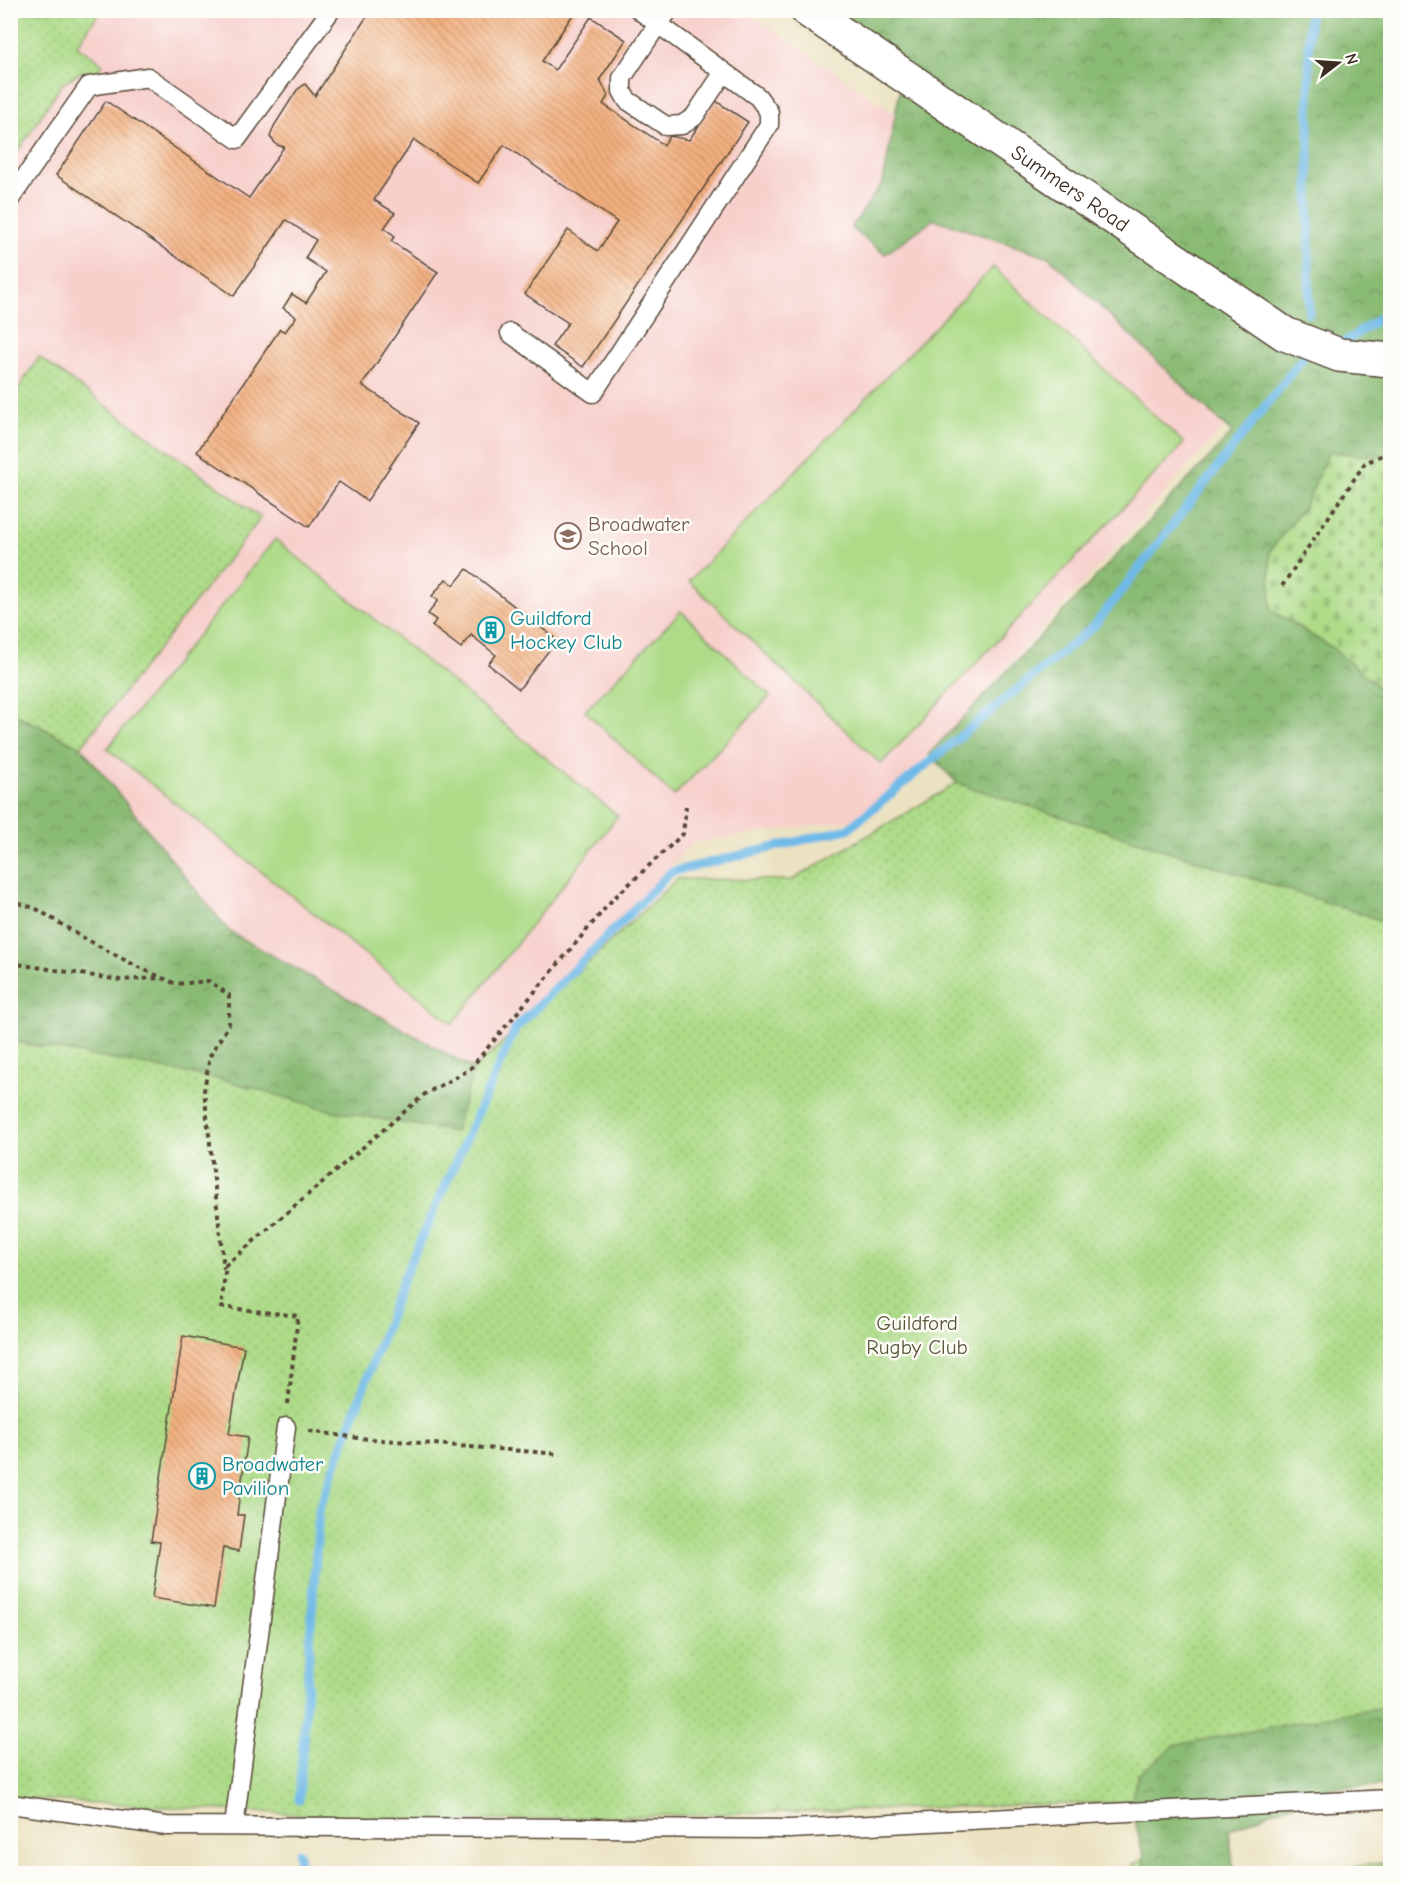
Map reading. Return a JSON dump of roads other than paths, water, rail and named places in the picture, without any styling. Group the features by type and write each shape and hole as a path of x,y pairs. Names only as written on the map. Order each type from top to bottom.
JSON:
{"street":[{"name":"Summers Road","path":"807,10 1285,334 1325,349 1390,360"}],"lane":[{"path":"10,199 89,86 148,77 237,139 331,10"},
{"path":"510,333 593,393 769,125 769,112 758,98 724,72 663,17 639,10"},
{"path":"663,17 622,78 622,91 627,100 666,126 682,125 694,117 724,72"},
{"path":"234,1826 286,1427"},
{"path":"10,1804 166,1826 790,1829 1390,1799"}],"waterway":[{"path":"1309,10 1309,313"},
{"path":"1340,345 1390,311"},
{"path":"299,1800 319,1510 404,1277 516,1028 671,872 848,829 1094,626 1309,350"},
{"path":"299,1853 299,1874"}],"place":[{"name":"Broadwater School","path":"568,536"},
{"name":"Guildford Hockey Club","path":"491,630"},
{"name":"Broadwater Pavilion","path":"202,1476"}],"park label":[{"name":"Guildford Rugby Club","path":"917,1335"}]}
